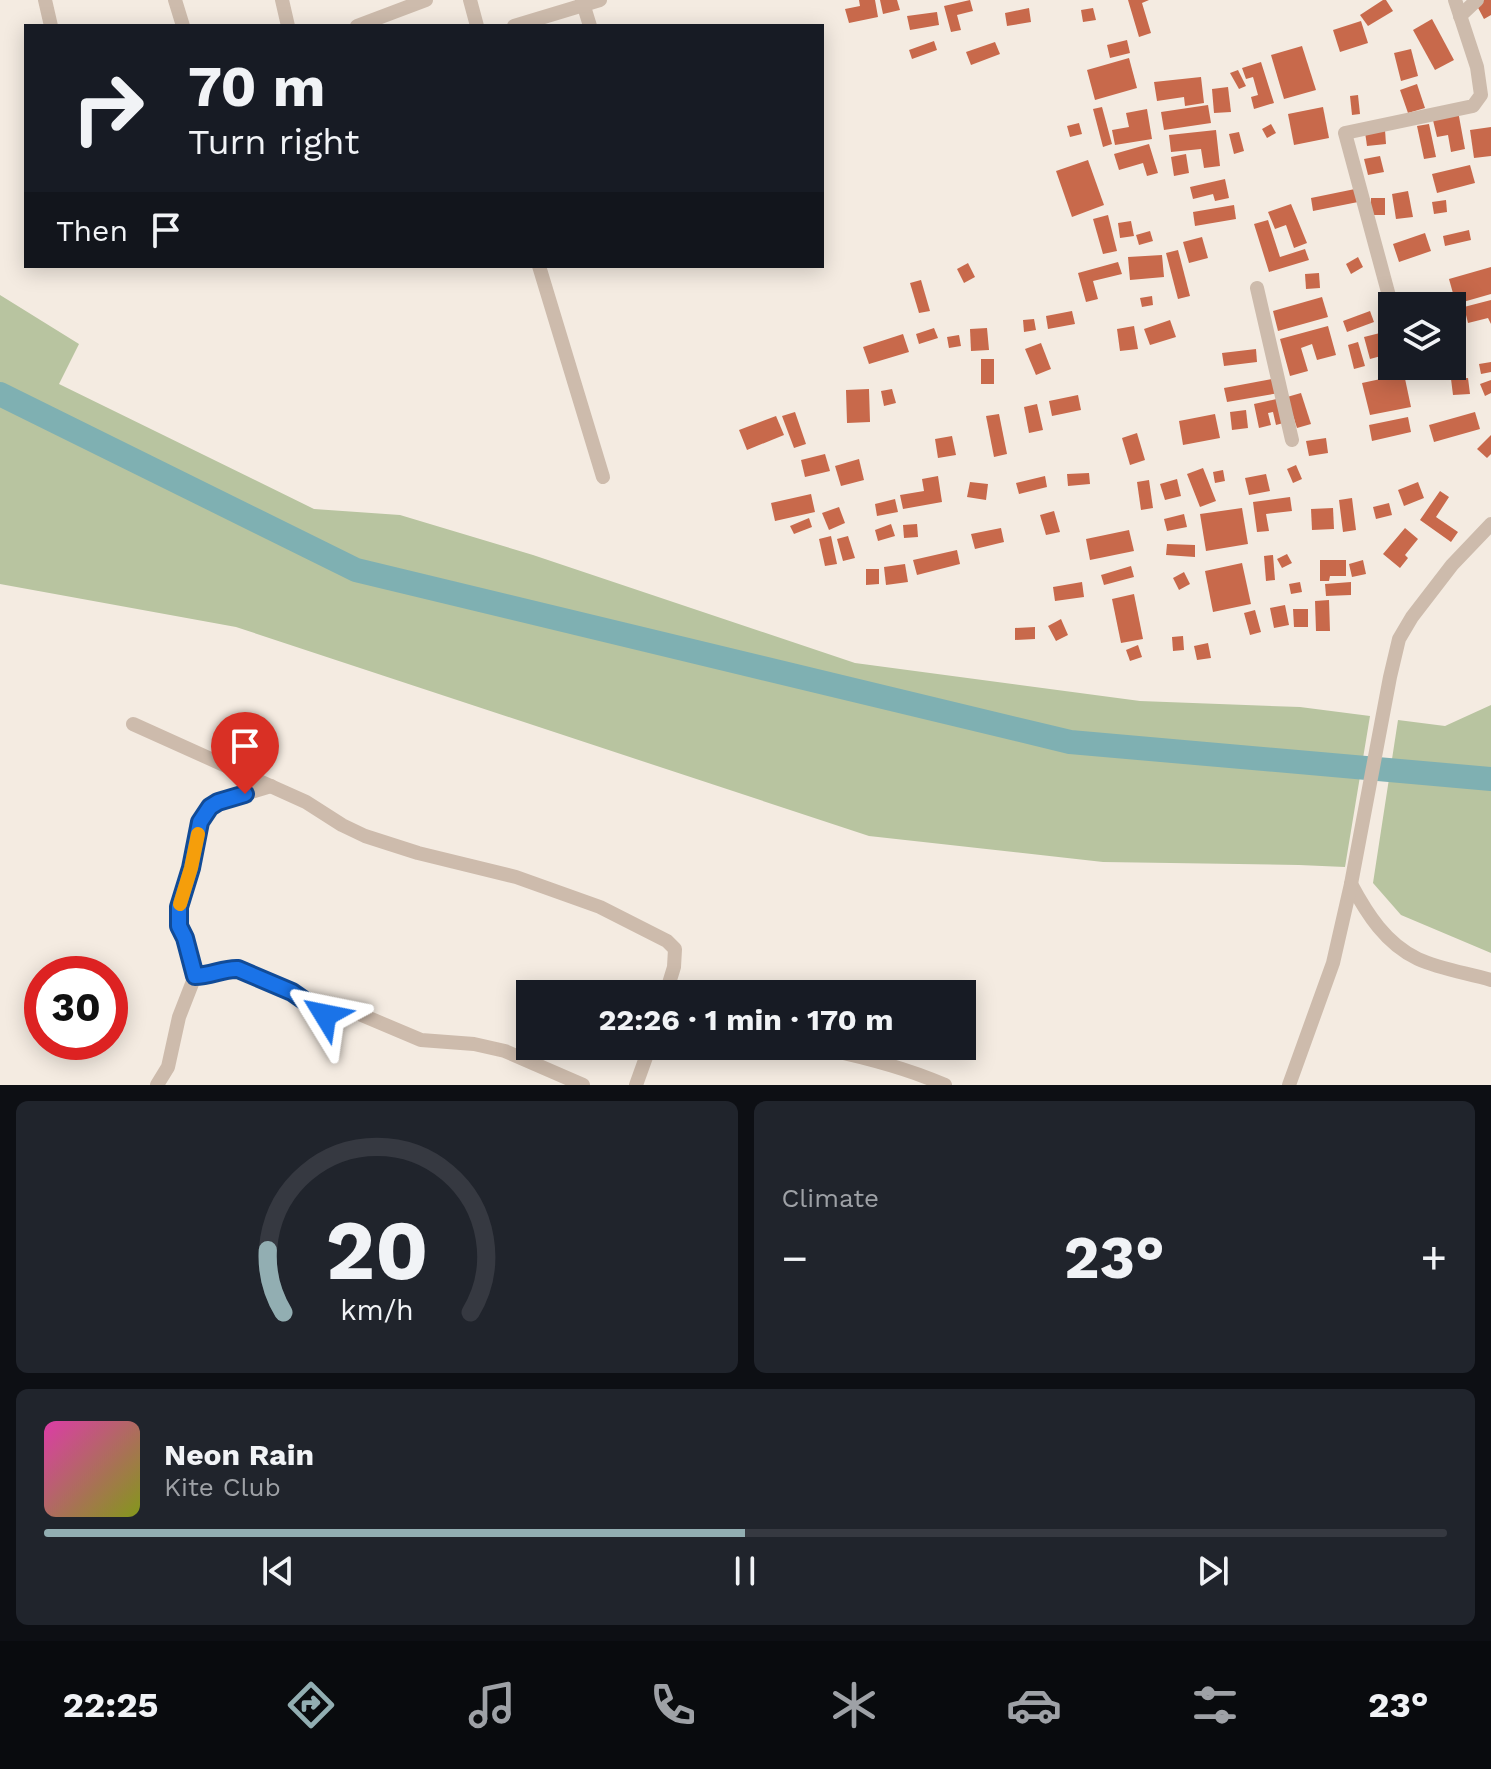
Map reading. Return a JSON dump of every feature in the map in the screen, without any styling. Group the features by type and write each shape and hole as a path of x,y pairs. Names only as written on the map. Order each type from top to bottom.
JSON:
{"street":[{"path":"45,0 51,24"},
{"path":"175,0 182,24"},
{"path":"282,0 288,24"},
{"path":"362,24 426,0"},
{"path":"470,0 476,24"},
{"path":"520,24 600,0"},
{"path":"1388,292 1345,133 1473,106 1481,95 1477,67 1455,0"},
{"path":"1460,16 1477,0"},
{"path":"583,3 589,24"},
{"path":"540,268 603,477"},
{"path":"1257,288 1292,440"},
{"path":"1289,1085 1333,963 1399,639 1452,565 1491,524"},
{"path":"133,724 306,802 365,836 418,853 516,877 600,907 667,941 675,949 671,980"},
{"path":"157,1085 168,1067 179,1017 195,976 179,926 179,907 200,822 210,807 218,802 271,786"},
{"path":"1351,884 1368,914 1393,943 1414,958 1491,980"},
{"path":"195,976 238,969 292,992 325,1015 350,1010 421,1040 474,1044 505,1051 583,1085"},
{"path":"636,1085 645,1060"},
{"path":"867,1060 916,1080 945,1085"}],"green space":[{"path":"0,295 79,344 59,384 314,509 400,515 533,555 855,663 1140,701 1300,707 1370,716 1345,867 1103,862 869,836 236,627 0,584"},
{"path":"1491,705 1491,953 1401,915 1373,883 1398,720 1445,726"}],"building":[{"path":"859,0 875,0 878,17 849,23 845,9 860,6"},
{"path":"880,0 897,0 900,10 883,14"},
{"path":"970,0 973,11 957,15 961,30 951,32 944,6"},
{"path":"1128,0 1149,0 1142,3 1151,33 1139,37"},
{"path":"1383,0 1393,11 1368,26 1360,15"},
{"path":"1491,0 1491,15 1484,19 1476,4"},
{"path":"1029,8 1031,22 1007,26 1005,13"},
{"path":"1093,8 1096,20 1083,22 1081,10"},
{"path":"937,12 939,25 910,30 907,16"},
{"path":"1432,19 1454,60 1435,70 1413,30"},
{"path":"1361,21 1368,43 1340,52 1333,30"},
{"path":"1127,40 1130,53 1110,58 1107,45"},
{"path":"934,41 937,50 912,59 909,50"},
{"path":"995,42 1000,54 971,65 966,52"},
{"path":"1302,46 1316,90 1284,99 1271,55"},
{"path":"1411,49 1418,76 1401,81 1394,53"},
{"path":"1129,58 1137,88 1095,100 1087,70"},
{"path":"1261,62 1274,103 1254,109 1251,97 1258,95 1253,77 1246,79 1242,68"},
{"path":"1238,70 1246,86 1239,89 1230,73"},
{"path":"1201,77 1204,103 1185,106 1184,97 1157,101 1154,82"},
{"path":"1417,84 1425,108 1408,113 1400,90"},
{"path":"1228,87 1231,112 1214,113 1212,89"},
{"path":"1358,95 1360,114 1352,115 1350,96"},
{"path":"1208,105 1211,123 1164,130 1161,112"},
{"path":"1102,107 1112,144 1103,147 1093,109"},
{"path":"1323,107 1329,138 1294,145 1288,114"},
{"path":"1147,109 1152,139 1115,145 1112,130 1129,127 1126,113"},
{"path":"1458,111 1465,149 1451,152 1448,135 1437,137 1432,116"},
{"path":"1079,123 1082,134 1070,137 1067,126"},
{"path":"1271,124 1276,133 1267,138 1262,129"},
{"path":"1429,124 1436,157 1424,159 1417,126"},
{"path":"1491,127 1491,156 1474,158 1470,130"},
{"path":"1216,130 1220,166 1204,168 1201,149 1171,152 1169,135"},
{"path":"1385,130 1386,144 1367,146 1365,132"},
{"path":"1239,132 1244,151 1234,154 1229,134"},
{"path":"1149,144 1158,173 1147,176 1143,163 1119,170 1114,154"},
{"path":"1186,154 1189,173 1174,176 1171,157"},
{"path":"1380,156 1384,172 1368,175 1364,159"},
{"path":"1088,160 1104,205 1072,217 1056,171"},
{"path":"1470,165 1475,183 1437,193 1432,174"},
{"path":"1225,179 1229,198 1215,201 1213,194 1193,199 1190,187"},
{"path":"1355,189 1358,202 1313,211 1311,198"},
{"path":"1408,191 1413,217 1396,219 1392,194"},
{"path":"1371,198 1385,198 1385,215 1371,215"},
{"path":"1446,200 1447,212 1434,214 1432,202"},
{"path":"1291,204 1307,243 1294,248 1286,225 1275,229 1268,212"},
{"path":"1234,205 1236,219 1195,226 1193,212"},
{"path":"1108,215 1117,251 1103,254 1093,219"},
{"path":"1268,220 1280,257 1305,249 1309,260 1269,272 1254,224"},
{"path":"1131,221 1134,236 1120,238 1118,223"},
{"path":"1469,230 1471,240 1445,246 1443,236"},
{"path":"1150,231 1153,241 1139,245 1136,235"},
{"path":"1425,233 1431,251 1399,262 1393,244"},
{"path":"1202,237 1208,258 1189,263 1183,242"},
{"path":"1178,250 1190,296 1178,299 1166,253"},
{"path":"1162,255 1164,277 1130,280 1128,257"},
{"path":"1358,257 1363,267 1351,274 1346,264"},
{"path":"1118,262 1122,274 1093,281 1098,299 1086,302 1078,273"},
{"path":"968,263 975,277 964,283 957,269"},
{"path":"1491,267 1491,294 1466,301 1466,292 1453,292 1449,279"},
{"path":"1319,273 1320,288 1306,289 1305,274"},
{"path":"921,280 930,311 919,313 910,283"},
{"path":"1152,296 1153,305 1142,307 1140,298"},
{"path":"1322,297 1328,317 1278,331 1273,311"},
{"path":"1491,300 1491,324 1488,318 1468,323 1466,306"},
{"path":"1072,311 1075,324 1048,329 1046,316"},
{"path":"1370,311 1374,322 1347,332 1343,321"},
{"path":"1034,319 1036,330 1024,332 1023,320"},
{"path":"1170,320 1176,337 1150,345 1144,329"},
{"path":"1134,326 1138,349 1120,351 1117,329"},
{"path":"1328,326 1336,355 1317,360 1312,344 1301,348 1308,371 1290,376 1280,339"},
{"path":"934,328 938,338 919,344 916,334"},
{"path":"987,328 989,350 971,351 970,329"},
{"path":"903,334 909,352 869,364 863,347"},
{"path":"1378,334 1378,357 1370,359 1364,337"},
{"path":"959,335 961,346 949,348 947,337"},
{"path":"1358,342 1365,366 1354,369 1348,345"},
{"path":"1041,343 1051,369 1036,375 1025,349"},
{"path":"1256,349 1257,362 1224,366 1222,353"},
{"path":"981,359 994,359 994,384 981,384"},
{"path":"1491,362 1491,372 1481,374 1479,364"},
{"path":"1277,378 1279,393 1227,402 1224,388"},
{"path":"1466,378 1470,394 1453,395 1451,380"},
{"path":"1405,380 1411,407 1370,415 1362,383"},
{"path":"1491,380 1491,393 1485,396 1480,384"},
{"path":"869,389 870,422 847,423 846,390"},
{"path":"892,389 896,403 884,406 881,391"},
{"path":"1301,393 1311,424 1297,428 1287,397"},
{"path":"1078,395 1081,410 1052,416 1049,401"},
{"path":"1281,398 1287,422 1276,425 1273,412 1268,413 1271,425 1259,428 1254,404"},
{"path":"1037,404 1043,430 1029,433 1024,407"},
{"path":"1246,410 1248,428 1232,430 1230,412"},
{"path":"795,412 806,444 794,448 782,416"},
{"path":"1475,412 1480,429 1434,442 1429,425"},
{"path":"999,414 1007,454 994,457 986,416"},
{"path":"1215,414 1220,438 1183,445 1179,421"},
{"path":"776,416 784,435 747,450 739,430"},
{"path":"1408,417 1411,432 1372,441 1369,425"},
{"path":"1137,433 1145,460 1130,465 1122,438"},
{"path":"1491,435 1491,454 1487,458 1477,449"},
{"path":"952,436 956,455 938,458 935,439"},
{"path":"1326,438 1328,453 1309,456 1306,441"},
{"path":"825,454 830,471 805,477 801,460"},
{"path":"859,459 864,480 841,486 835,466"},
{"path":"1296,465 1302,479 1293,483 1287,469"},
{"path":"1203,468 1216,501 1200,507 1187,474"},
{"path":"1223,470 1225,481 1215,483 1213,472"},
{"path":"1089,473 1090,484 1068,486 1067,474"},
{"path":"1266,474 1270,491 1249,495 1245,478"},
{"path":"938,476 942,502 903,509 900,495 924,491 922,479"},
{"path":"1045,476 1047,487 1019,494 1016,483"},
{"path":"1177,479 1181,496 1165,500 1160,484"},
{"path":"1149,480 1153,508 1141,510 1137,482"},
{"path":"970,482 988,484 986,500 967,497"},
{"path":"1418,482 1424,498 1404,506 1398,490"},
{"path":"1440,491 1449,497 1436,517 1458,532 1451,542 1420,520"},
{"path":"811,494 815,512 775,521 771,503"},
{"path":"1290,497 1292,511 1266,514 1269,531 1257,532 1253,502"},
{"path":"1352,498 1356,530 1343,532 1339,500"},
{"path":"895,499 898,512 877,516 875,504"},
{"path":"1389,503 1392,515 1376,519 1373,507"},
{"path":"839,507 845,523 829,530 822,513"},
{"path":"1242,508 1248,544 1206,551 1200,514"},
{"path":"1333,508 1334,529 1312,530 1311,509"},
{"path":"1054,511 1060,532 1046,535 1040,515"},
{"path":"1184,514 1187,527 1167,531 1164,519"},
{"path":"809,518 812,527 794,534 790,526"},
{"path":"891,524 895,536 878,541 875,530"},
{"path":"917,524 918,537 904,538 903,525"},
{"path":"1001,528 1004,542 975,549 971,534"},
{"path":"1405,528 1418,539 1405,555 1408,558 1400,568 1383,554"},
{"path":"1129,530 1134,551 1090,560 1086,539"},
{"path":"831,536 837,564 825,566 819,539"},
{"path":"848,536 855,558 843,561 837,539"},
{"path":"1167,544 1195,545 1195,557 1166,555"},
{"path":"957,550 960,564 917,575 913,560"},
{"path":"1287,554 1292,563 1282,568 1277,559"},
{"path":"1273,555 1275,580 1266,581 1264,556"},
{"path":"1320,560 1346,560 1346,576 1330,576 1329,581 1320,581"},
{"path":"1363,560 1366,574 1352,577 1349,564"},
{"path":"1242,563 1251,604 1213,612 1205,571"},
{"path":"905,564 908,582 886,585 884,567"},
{"path":"1131,566 1134,577 1104,585 1101,575"},
{"path":"866,569 879,569 879,584 866,585"},
{"path":"1184,572 1190,584 1179,590 1173,578"},
{"path":"1082,582 1084,597 1055,601 1053,587"},
{"path":"1300,582 1302,592 1291,594 1289,584"},
{"path":"1351,582 1351,595 1326,596 1325,584"},
{"path":"1134,594 1143,639 1121,643 1112,599"},
{"path":"1329,600 1330,631 1316,631 1315,601"},
{"path":"1285,605 1289,625 1274,628 1270,608"},
{"path":"1293,609 1308,609 1308,627 1294,627"},
{"path":"1255,610 1261,632 1250,635 1244,613"},
{"path":"1061,619 1068,635 1056,641 1048,626"},
{"path":"1035,627 1035,639 1015,640 1015,628"},
{"path":"1183,636 1184,650 1173,651 1172,637"},
{"path":"1208,643 1211,658 1197,660 1194,646"},
{"path":"1138,645 1142,657 1130,661 1126,650"}],"waterway":[{"path":"0,394 356,570 1070,742 1491,779"}],"slow traffic":[{"path":"180,904 198,834"}],"route":[{"path":"245,794 218,802 210,807 200,822 179,907 179,926 195,976 238,969 292,992 325,1015"}]}
